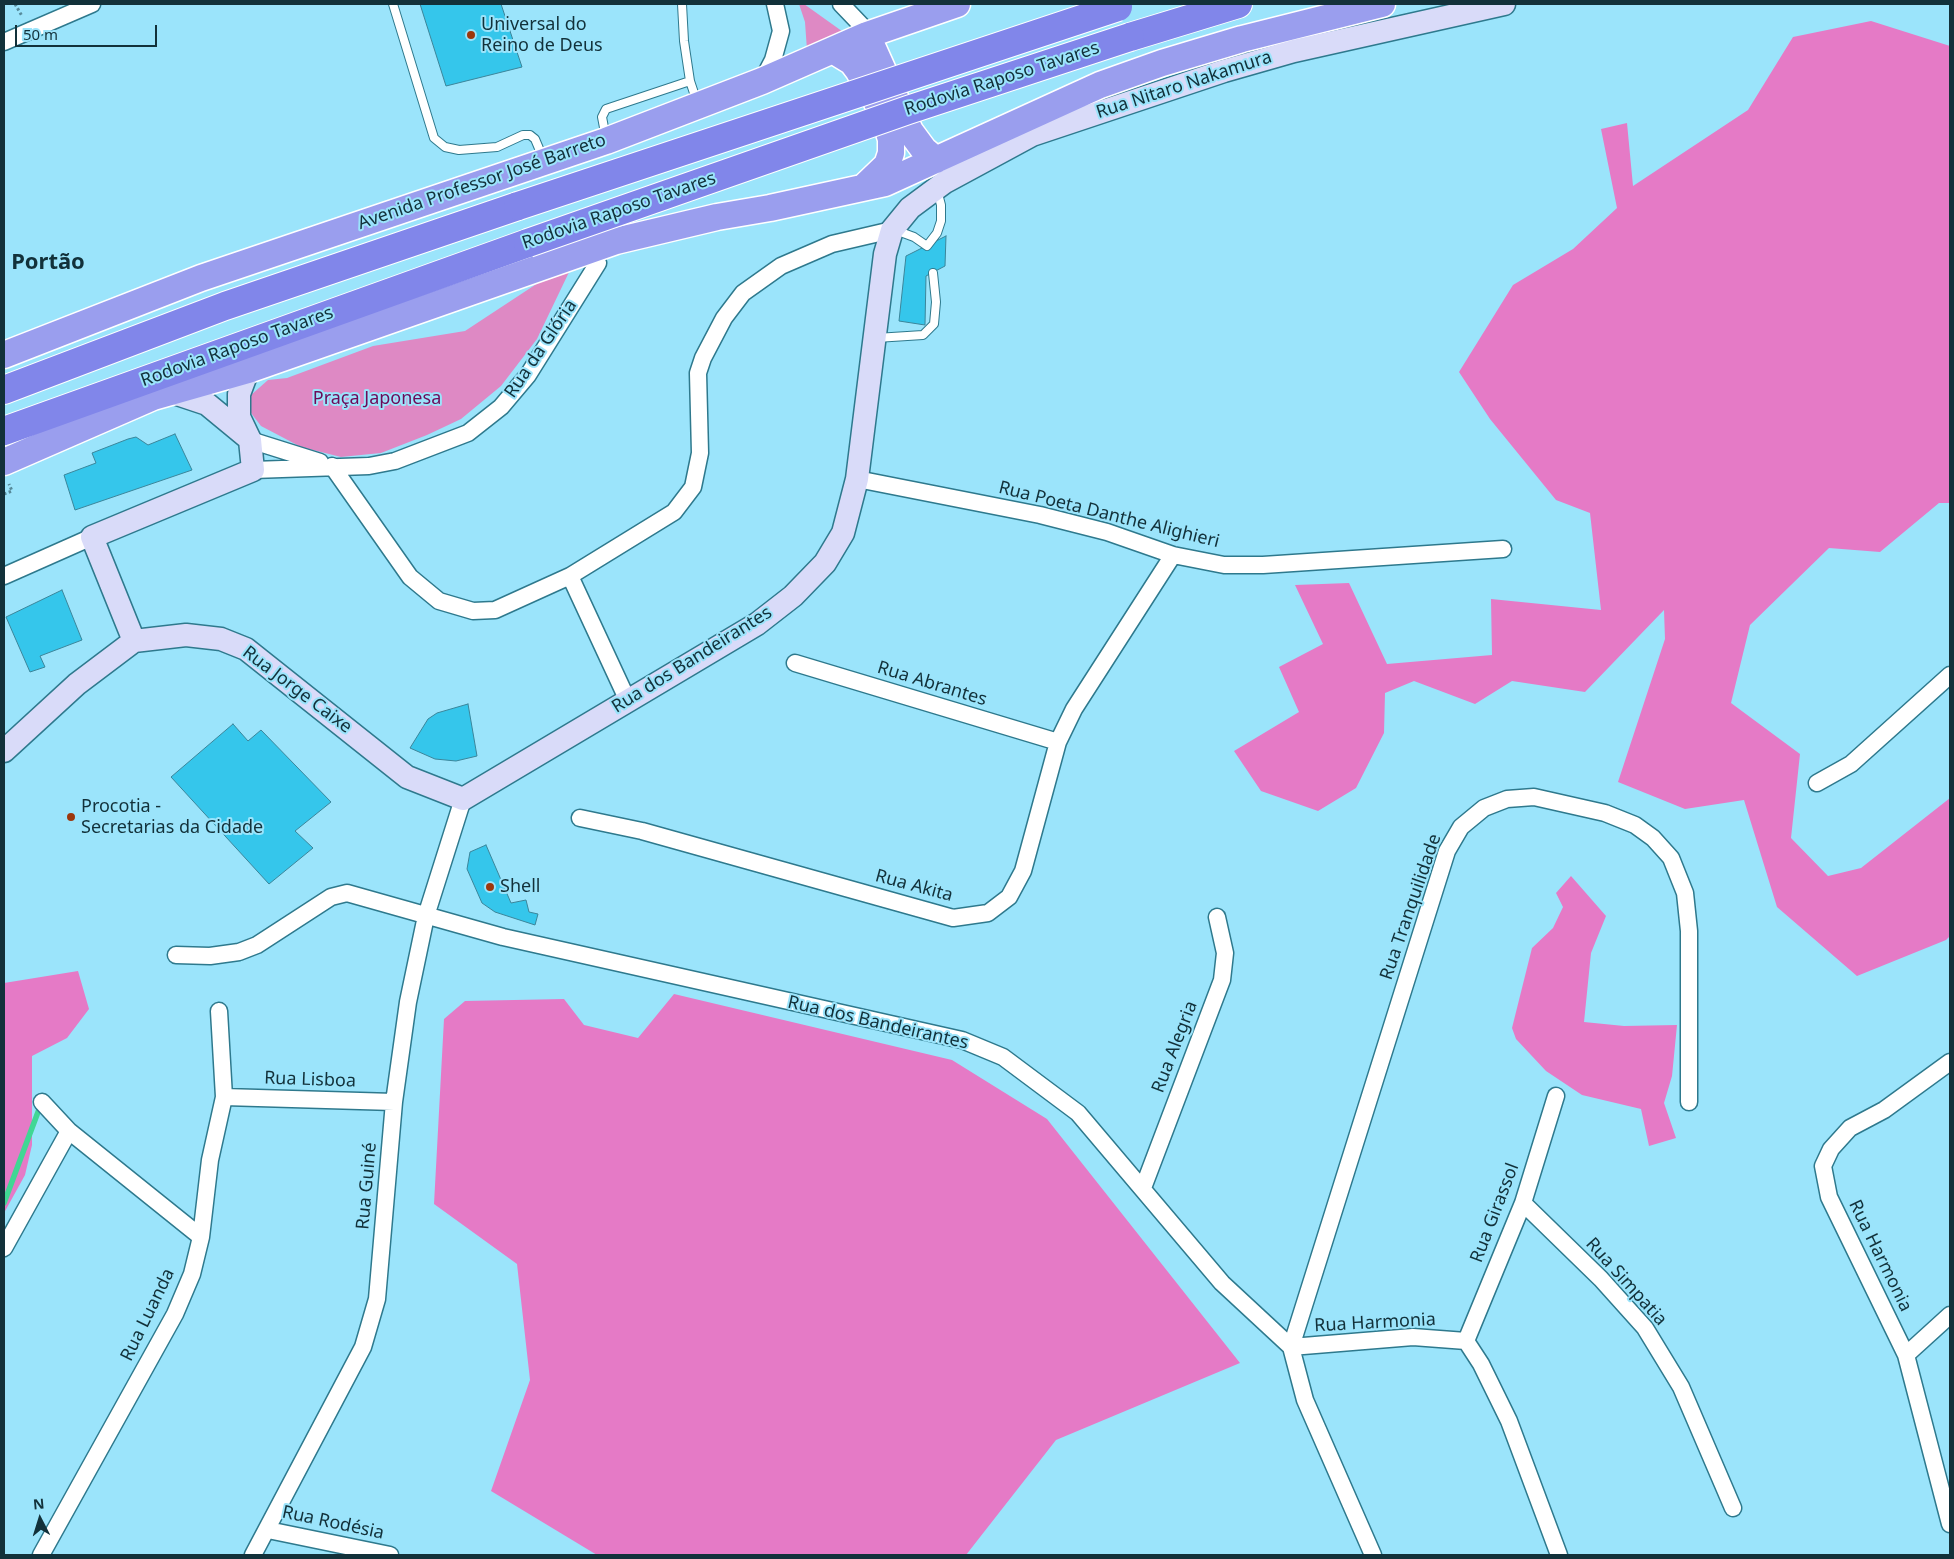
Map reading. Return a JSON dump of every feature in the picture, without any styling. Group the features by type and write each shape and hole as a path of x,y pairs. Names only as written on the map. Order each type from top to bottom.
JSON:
{"highway":[{"name":"Avenida Professor José Barreto","path":"4,355 201,278 606,141 762,81 902,22 957,4"},
{"name":"Rodovia Raposo Tavares","path":"4,431 528,243 908,110 1130,37 1238,4"},
{"path":"4,462 153,397 248,370 616,242 709,219 862,189 885,182 1100,85 1162,63 1242,39 1382,4"},
{"name":"Rodovia Raposo Tavares","path":"4,390 225,306 518,206 1124,5"},
{"path":"885,71 889,50 902,22"},
{"path":"867,36 885,71 910,131 924,150 936,160"},
{"path":"834,51 852,62 858,70 882,111 891,140 891,153 887,165 862,189"}],"main road":[{"name":"Rua Nitaro Nakamura","path":"892,230 910,208 936,188 996,153 1032,135 1176,86 1294,51 1504,4"},
{"name":"Rua dos Bandeirantes","path":"462,799 757,624 793,596 825,563 843,534 857,478 885,254 892,230"},
{"path":"4,751 77,684 134,641 92,537 253,470 250,440 239,417 240,394 248,370"},
{"path":"171,392 208,404 250,440"},
{"name":"Rua Jorge Caixe","path":"134,641 186,635 221,639 246,649 407,777 462,799"}],"street":[{"path":"4,42 92,4"},
{"path":"762,81 773,60 781,31 775,4"},
{"path":"840,4 864,28 867,36"},
{"path":"250,440 332,466 410,577 439,601 473,611 495,610 570,576 674,512 693,487 700,453 698,374 724,318 744,294 781,266 832,244 892,230"},
{"name":"Rua da Glória","path":"332,466 368,466 395,461 468,433 501,407 528,375 598,263"},
{"path":"253,470 332,466"},
{"name":"Rua Poeta Danthe Alighieri","path":"857,478 1040,515 1107,532 1173,555 1224,565 1263,565 1503,549"},
{"path":"4,576 92,537"},
{"name":"Rua Akita","path":"580,818 642,831 954,918 988,913 1009,897 1023,871 1058,742 1074,709 1173,555"},
{"path":"570,576 628,701"},
{"name":"Rua Abrantes","path":"795,663 1058,742"},
{"path":"1818,783 1851,764 1950,675"},
{"name":"Rua Tranquilidade","path":"1291,1347 1447,851 1461,827 1484,808 1507,799 1534,798 1605,813 1641,829 1654,838 1671,858 1685,893 1689,931 1689,1102"},
{"name":"Rua Guiné","path":"253,1555 268,1530 363,1347 377,1299 394,1102 408,1002 426,916 462,799"},
{"name":"Rua dos Bandeirantes","path":"176,955 210,956 239,952 257,944 331,897 340,893 347,893 503,937 962,1040 1003,1057 1078,1113 1190,1248 1222,1283 1291,1347"},
{"name":"Rua Alegria","path":"1142,1188 1222,980 1225,953 1217,917"},
{"name":"Rua Luanda","path":"41,1555 175,1314 192,1274 201,1237 210,1160 224,1097 219,1011"},
{"name":"Rua Harmonia","path":"1950,1062 1884,1110 1850,1128 1830,1149 1823,1166 1829,1198 1906,1355 1950,1524"},
{"name":"Rua Girassol","path":"1466,1341 1523,1203 1556,1096"},
{"name":"Rua Lisboa","path":"224,1097 394,1102"},
{"path":"42,1102 69,1131 201,1237"},
{"path":"4,1248 69,1131"},
{"name":"Rua Simpatia","path":"1523,1203 1601,1279 1645,1328 1681,1386 1733,1508"},
{"path":"1906,1355 1950,1315"},
{"name":"Rua Harmonia","path":"1291,1347 1413,1337 1466,1341"},
{"path":"1466,1341 1481,1364 1509,1421 1559,1555"},
{"path":"1291,1347 1305,1400 1373,1555"},
{"name":"Rua Rodésia","path":"268,1530 390,1555"}],"lane":[{"path":"393,4 434,138 445,147 459,150 497,147 523,135 530,135 535,139 544,162"},
{"path":"682,4 684,41 690,81 699,106"},
{"path":"606,141 602,117 606,109 690,81"},
{"path":"892,230 914,236 927,246 936,233 941,221 941,205 936,188"},
{"path":"874,338 923,336 934,324 936,302 933,273"}],"green space":[{"path":"799,4 804,4 846,34 807,50 805,22"},
{"name":"Praça Japonesa","path":"571,268 537,339 501,386 461,419 427,435 381,453 341,457 301,447 261,426 251,413 251,395 268,380 287,378 373,346 465,331 541,281"}],"shaded area":[{"path":"1871,21 1950,46 1950,503 1939,503 1880,552 1829,548 1750,625 1731,703 1800,754 1791,838 1828,876 1861,868 1950,798 1950,936 1946,940 1857,976 1777,907 1744,800 1685,809 1618,782 1665,639 1664,610 1585,692 1512,681 1475,704 1414,681 1385,693 1384,733 1356,788 1318,811 1261,791 1234,751 1299,712 1279,667 1323,644 1295,585 1349,583 1387,664 1492,655 1491,599 1601,610 1590,513 1556,500 1490,419 1459,372 1513,285 1573,249 1617,208 1601,129 1627,123 1633,186 1748,110 1793,37"},
{"path":"1571,876 1606,916 1591,953 1584,1022 1624,1026 1677,1025 1672,1076 1664,1103 1676,1138 1649,1146 1641,1109 1582,1095 1546,1071 1516,1039 1512,1028 1532,948 1553,928 1563,907 1556,893"},
{"path":"78,971 89,1009 67,1038 32,1056 32,1145 25,1175 4,1213 4,983"},
{"path":"674,994 952,1060 1047,1119 1240,1363 1056,1440 966,1555 597,1555 491,1491 530,1380 517,1264 434,1204 444,1019 465,1001 564,999 584,1025 638,1038"}],"building":[{"name":"Universal do Reino de Deus","path":"420,4 501,4 522,67 446,86"},
{"path":"946,236 945,266 926,276 925,325 899,321 906,256"},
{"path":"175,434 192,470 75,510 64,475 96,463 92,453 136,437 148,445"},
{"path":"62,590 82,640 40,656 45,667 30,672 6,617"},
{"path":"468,704 477,756 456,761 435,759 410,748 428,719 437,713"},
{"path":"233,724 248,741 261,730 331,802 295,831 313,848 269,884 171,777"},
{"name":"Shell","path":"486,845 511,903 526,900 529,912 538,914 535,925 495,912 482,903 467,869 470,852"}],"waterway":[{"path":"4,1203 41,1104"}],"place":[{"name":"Universal do Reino de Deus","path":"471,35"},
{"name":"Procotia - Secretarias da Cidade","path":"71,817"},
{"name":"Shell","path":"490,887"}],"district":[{"name":"Portão","path":"48,263"}]}
